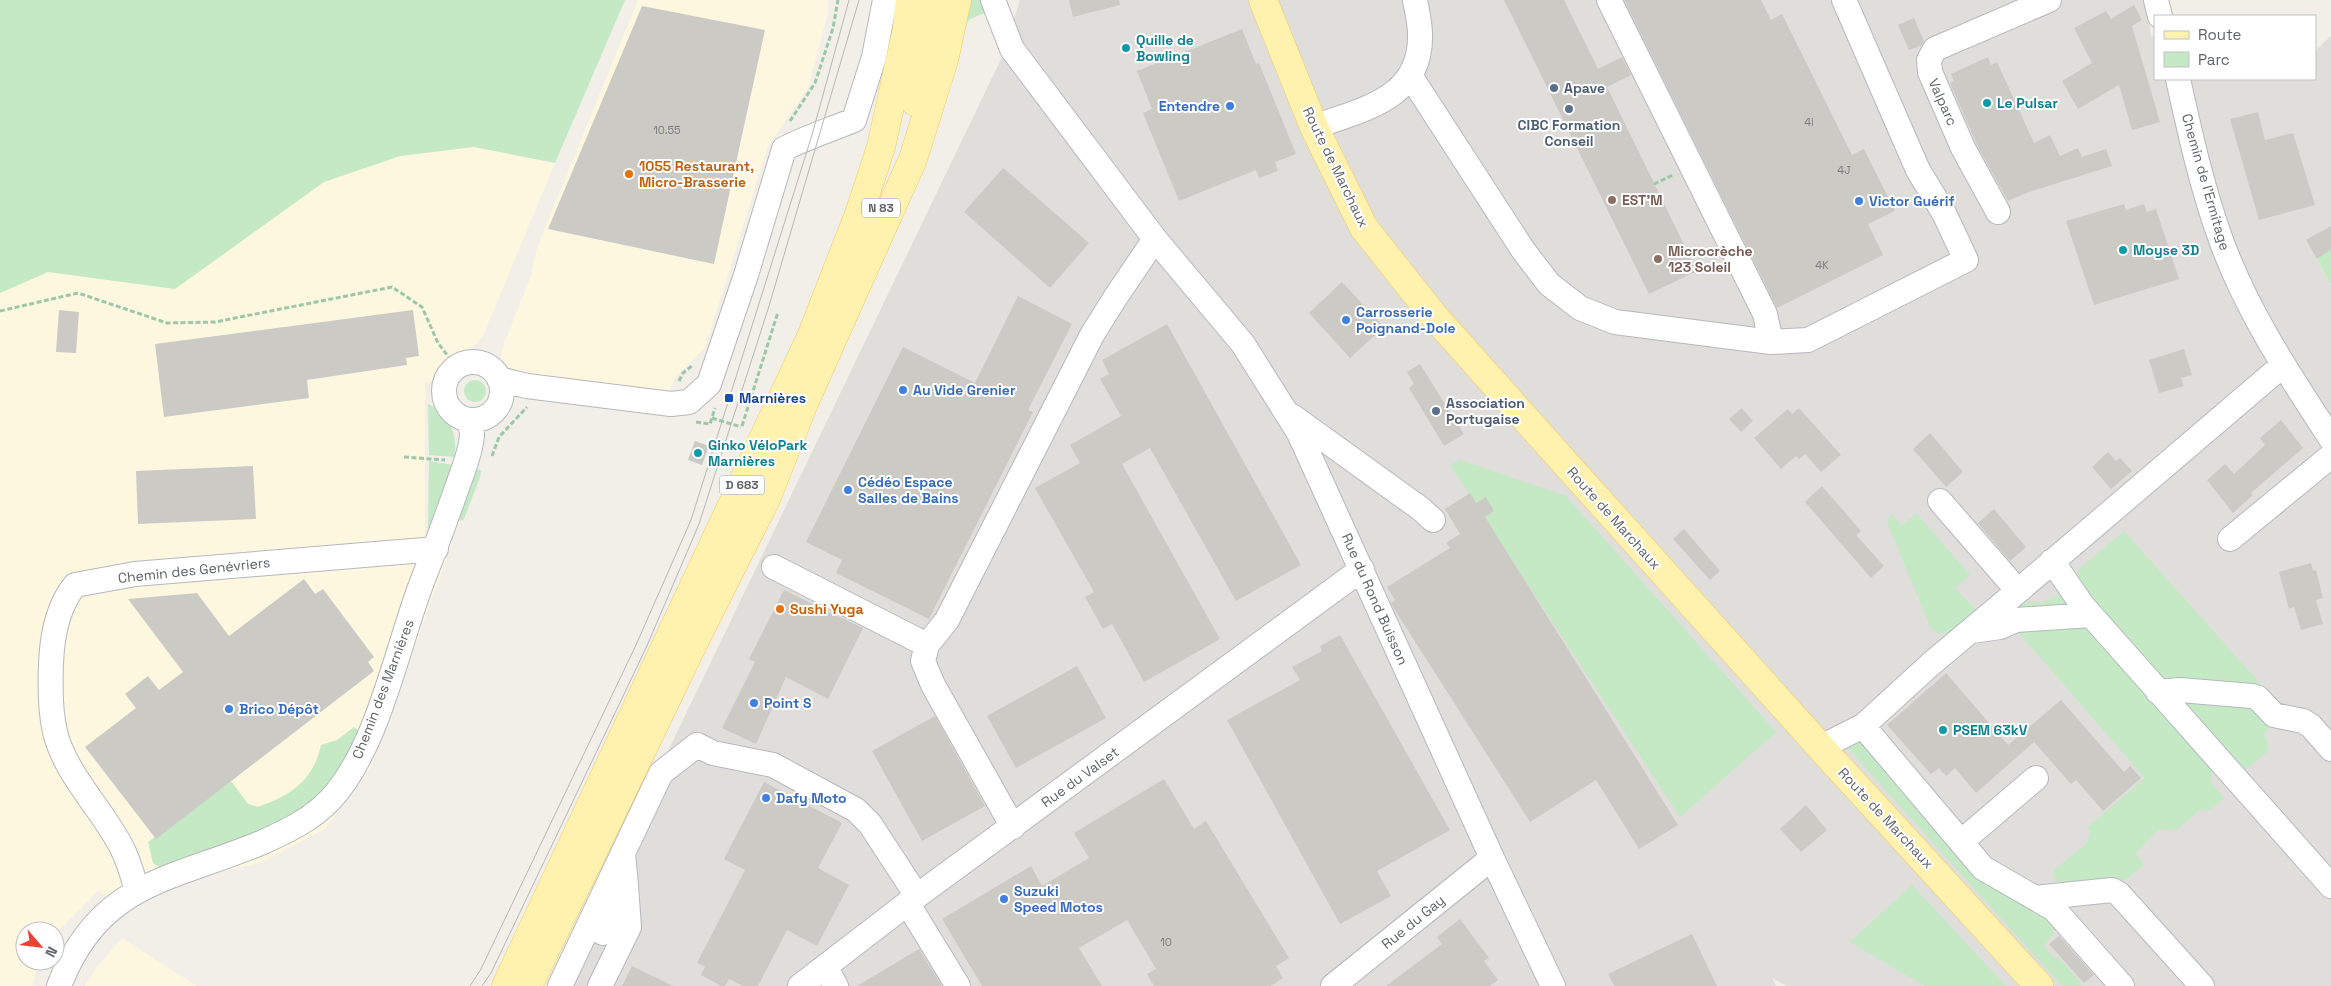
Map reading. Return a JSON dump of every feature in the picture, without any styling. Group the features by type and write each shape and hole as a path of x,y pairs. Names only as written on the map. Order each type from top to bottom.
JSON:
{"main road":[{"name":"D 683","path":"504,986 811,337 859,214 881,147 907,29 910,0"},
{"name":"N 83","path":"842,316 900,154 916,99 929,31 931,0"},
{"name":"D 683","path":"528,986 696,638 766,499 804,402 913,159 944,60 957,0"},
{"name":"Route de Marchaux","path":"1263,0 1314,127 1364,228 1433,315 1830,743 2039,986"}],"street":[{"path":"499,379 527,386 671,404 690,402 709,384 746,275 784,149 812,135 821,134 854,120 874,57 885,0"},
{"name":"Rue du Rond Buisson","path":"993,0 1012,49 1155,239 1243,344 1299,433 1492,858 1553,986"},
{"path":"1314,127 1383,100 1398,90 1410,77 1418,57 1420,34 1415,0"},
{"path":"1609,0 1765,314 1770,342"},
{"path":"1410,77 1523,250 1549,284 1580,308 1615,322 1770,342 1808,340 1966,260 1944,213 1918,170 1844,0"},
{"name":"Valparc","path":"1998,212 1963,148 1930,72 1929,60 1935,49 2049,0"},
{"path":"2156,0 2160,15"},
{"name":"Chemin de l'Ermitage","path":"2178,80 2191,138 2221,240 2251,307 2282,365 2331,439"},
{"path":"1013,826 933,685 923,661 927,645 947,620 1092,335 1114,298 1155,239"},
{"path":"480,363 488,366 499,379 502,396 496,409 484,418 469,420 453,413 444,398 446,381 456,367 464,364 480,363"},
{"path":"1830,743 1863,726 1970,631 2282,365"},
{"path":"1285,410 1421,509 1433,520"},
{"name":"Chemin des Marnières","path":"59,986 68,963 89,930 110,908 137,891 176,874 248,848 296,827 330,800 358,760 398,656 422,582 436,549 465,463 472,434 469,420"},
{"path":"2230,540 2331,456"},
{"path":"1940,502 2018,591"},
{"name":"Chemin des Genévriers","path":"137,891 122,848 63,756 55,733 50,697 51,654 57,620 65,597 75,585 135,574 436,549"},
{"path":"2052,561 2091,616 2331,886"},
{"path":"774,567 927,645"},
{"name":"Rue du Valset","path":"800,986 831,977 912,900 1362,569"},
{"path":"1970,631 2000,627 2016,620 2091,616"},
{"path":"2158,692 2180,690 2252,696 2258,698 2274,716 2303,721 2311,726 2331,749"},
{"path":"1863,726 1983,868 2054,909 2122,986"},
{"path":"560,986 661,773 697,745 713,753 773,765 856,810 870,824 958,986"},
{"path":"1961,842 2036,778"},
{"path":"600,986 629,927 623,852"},
{"name":"Rue du Gay","path":"1333,986 1492,858"},
{"path":"578,986 626,885"},
{"path":"2035,898 2112,890 2119,894 2202,986"}],"path":[{"path":"0,311 78,293 167,324 215,322 392,287 422,306 438,343 456,367"},
{"path":"739,434 778,312"},
{"path":"490,461 499,437 529,404"},
{"path":"712,418 741,427"},
{"path":"404,458 453,461"}],"shaded area":[{"path":"638,0 828,0 828,13 808,88 768,146 705,348 676,376 667,397 505,371 501,360 502,349 531,276 537,248"},
{"path":"1020,0 2146,0 2151,36 2154,37 2154,80 2316,80 2316,50 2331,36 2331,250 2317,259 2331,285 2331,986 1787,986 1772,978 1776,986 555,986 1003,55"},
{"path":"474,147 555,163 483,336 469,351 449,361 431,381 425,382 425,542 453,540 372,765 325,829 262,862 187,880 130,908 98,891 65,924 65,921 15,921 15,971 36,971 32,986 0,986 0,293 48,272 175,289 324,182 400,156"},
{"path":"122,938 197,986 85,986 96,968"}],"green space":[{"path":"0,0 625,0 555,163 474,147 400,156 324,182 175,289 48,272 0,293"},
{"path":"965,0 983,0 987,12 970,19 960,30"},
{"path":"2331,250 2331,285 2317,259"},
{"path":"475,380 483,383 486,391 483,399 475,402 467,399 464,391 467,383"},
{"path":"428,404 442,413 451,426 455,441 454,457 429,455"},
{"path":"1460,460 1566,496 1776,732 1680,817 1450,465"},
{"path":"429,461 453,465 430,530 428,531"},
{"path":"476,468 481,471 480,477 464,519 460,521 459,517"},
{"path":"1916,513 1970,575 1955,588 1976,610 1971,619 1952,634 1937,633 1930,627 1887,522 1891,514 1902,526"},
{"path":"2124,531 2282,708 2160,681 2077,582 2079,569"},
{"path":"2064,592 2070,602 2061,613 2005,617 2019,601 2041,603"},
{"path":"2080,625 2096,632 2214,766 2210,781 2224,798 2211,809 2198,811 2177,830 2159,829 2136,853 2144,865 2119,885 2055,881 2053,871 2087,843 2090,831 2088,827 2145,778 2013,626"},
{"path":"2177,697 2250,703 2271,725 2264,734 2267,742 2267,752 2249,767 2238,771"},
{"path":"354,727 358,730 357,737 334,778 318,796 300,811 280,824 235,844 167,867 159,867 153,863 148,842 231,781 248,804 258,807 270,802 299,785 312,768 321,745 337,740"},
{"path":"1863,744 2052,915 2058,927 2044,946 2053,957 2058,957 2083,986 2062,986 1845,745"},
{"path":"1912,885 2006,986 1925,986 1850,942"}],"building":[{"path":"1069,0 1119,0 1120,5 1073,17"},
{"path":"1504,0 1564,0 1598,69 1622,57 1631,75 1607,87 1697,271 1649,294"},
{"path":"1624,0 1761,0 1771,20 1782,14 1852,155 1864,149 1895,211 1868,224 1883,255 1777,308"},
{"path":"2134,5 2142,20 2132,26 2160,122 2132,130 2119,85 2078,109 2062,81 2092,63 2074,28 2106,11 2111,19"},
{"path":"642,6 765,30 714,264 548,229"},
{"path":"1914,18 1924,41 1922,45 1909,50 1898,25"},
{"path":"1242,29 1256,64 1259,63 1296,154 1275,162 1278,171 1259,178 1256,170 1179,201 1143,113 1152,109 1137,71"},
{"path":"1988,57 1991,65 1997,62 2034,143 2050,135 2060,156 2078,148 2082,157 2106,149 2112,166 2026,193 2008,201 1978,147 1950,83 1954,81 1951,74"},
{"path":"2258,112 2265,140 2293,133 2315,205 2259,220 2230,119"},
{"path":"1003,168 1089,243 1050,288 964,212"},
{"name":"Moyse 3D","path":"2124,204 2126,210 2144,204 2147,212 2156,209 2179,279 2094,305 2066,221"},
{"path":"2331,226 2331,250 2317,259 2306,240"},
{"name":"Carrosserie Poignand-Dole","path":"1342,282 1384,327 1350,358 1309,313"},
{"path":"1018,296 1072,324 1028,410 1033,412 929,619 836,573 842,560 806,542 903,347 975,383"},
{"path":"59,310 79,312 76,353 56,352"},
{"path":"413,310 419,356 406,358 407,365 307,380 309,398 164,417 155,344"},
{"path":"1167,324 1301,565 1236,601 1150,448 1122,464 1220,639 1144,682 1112,624 1103,629 1085,597 1094,592 1035,488 1080,463 1070,445 1121,416 1100,379 1109,374 1102,360"},
{"path":"2184,349 2192,375 2181,378 2184,386 2159,393 2149,360"},
{"name":"Association Portugaise","path":"1420,364 1464,434 1444,446 1409,388 1414,384 1407,372"},
{"path":"1742,408 1753,421 1741,432 1729,419"},
{"path":"1799,408 1841,455 1821,472 1805,454 1799,459 1796,456 1781,469 1754,438 1788,409 1792,414"},
{"path":"2281,420 2303,448 2251,493 2253,495 2233,513 2207,480 2225,464 2234,474 2265,445 2260,438"},
{"path":"1930,433 1963,472 1946,487 1913,449"},
{"name":"Ginko VéloPark Marnières","path":"695,441 709,446 702,465 688,460"},
{"path":"2108,452 2116,461 2120,458 2132,471 2111,489 2092,467"},
{"path":"253,466 256,519 138,524 136,471"},
{"path":"1822,486 1861,531 1856,535 1884,566 1871,578 1805,502"},
{"path":"1470,493 1476,503 1486,497 1494,511 1485,517 1678,825 1639,849 1596,780 1530,822 1391,603 1395,600 1387,587 1450,548 1446,543 1460,534 1445,509"},
{"path":"1994,509 2026,547 2010,561 1978,523"},
{"path":"1684,529 1720,571 1710,580 1673,539"},
{"path":"2311,563 2313,571 2316,570 2323,598 2316,600 2323,624 2301,630 2294,607 2289,609 2279,572"},
{"name":"Brico Dépôt","path":"304,579 315,594 323,589 374,657 368,662 374,671 156,839 85,747 136,708 125,694 148,676 159,690 183,672 128,599 197,593 229,636"},
{"path":"784,590 863,628 828,699 786,677 756,744 722,728 755,662 749,659"},
{"path":"1340,635 1450,830 1377,871 1391,896 1340,924 1227,720 1300,680 1292,667 1322,651 1320,646"},
{"path":"1077,666 1106,718 1016,768 987,716"},
{"path":"1946,673 2008,745 2061,700 2124,772 2130,766 2141,778 2103,811 2076,780 2071,784 2034,742 1976,793 1955,768 1946,776 1939,768 1931,774 1887,725"},
{"path":"935,716 985,806 922,841 872,751"},
{"path":"1164,779 1194,829 1206,821 1289,958 1276,966 1283,978 1271,986 1154,986 1147,974 1156,969 1127,920 1079,948 1102,986 982,986 942,919 1031,866 1042,886 1089,858 1074,833"},
{"path":"764,782 842,823 818,868 849,885 817,946 787,930 758,986 743,986 729,979 725,986 721,986 701,975 705,967 697,963 745,870 724,859"},
{"path":"1806,805 1827,830 1801,852 1780,829"},
{"path":"1460,919 1489,958 1484,961 1498,980 1490,986 1386,986 1442,944 1437,937"},
{"path":"1692,934 1717,986 1614,986 1608,974"},
{"path":"2059,936 2094,975 2084,983 2049,944"},
{"path":"919,949 942,986 857,986"},
{"path":"632,966 673,986 622,986"}],"tram line":[{"path":"470,986 481,969 636,645 691,520 812,135 849,0"},
{"path":"482,986 491,973 646,648 699,524 769,306 859,0"}],"place":[{"name":"Quille de Bowling","path":"1126,48"},
{"name":"Apave","path":"1554,88"},
{"name":"Le Pulsar","path":"1987,103"},
{"name":"Entendre","path":"1230,106"},
{"name":"CIBC Formation Conseil","path":"1569,109"},
{"name":"1055 Restaurant, Micro-Brasserie","path":"629,174"},
{"name":"EST’M","path":"1612,200"},
{"name":"Victor Guérif","path":"1859,201"},
{"name":"Moyse 3D","path":"2123,250"},
{"name":"Microcrèche 123 Soleil","path":"1658,259"},
{"name":"Carrosserie Poignand-Dole","path":"1346,320"},
{"name":"Au Vide Grenier","path":"903,390"},
{"name":"Marnières","path":"729,398"},
{"name":"Association Portugaise","path":"1436,411"},
{"name":"Ginko VéloPark Marnières","path":"698,453"},
{"name":"Cédéo Espace Salles de Bains","path":"848,490"},
{"name":"Sushi Yuga","path":"780,609"},
{"name":"Point S","path":"754,703"},
{"name":"Brico Dépôt","path":"229,709"},
{"name":"PSEM 63kV","path":"1943,730"},
{"name":"Dafy Moto","path":"766,798"},
{"name":"Suzuki Speed Motos","path":"1004,899"}]}
